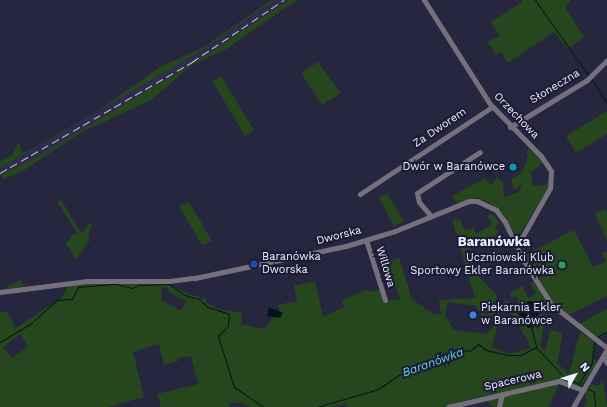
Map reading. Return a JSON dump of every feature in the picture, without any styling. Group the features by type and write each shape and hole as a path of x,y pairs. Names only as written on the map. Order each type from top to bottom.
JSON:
{"street":[{"name":"Orzechowa","path":"424,0 492,107 546,163 553,179 550,188 517,246"},
{"name":"Słoneczna","path":"510,126 590,77 607,60"},
{"name":"Za Dworem","path":"360,194 492,107"},
{"path":"431,216 419,202 417,193 480,152"},
{"name":"Dworska","path":"0,292 87,281 169,281 195,278 366,240 469,201 488,205 505,222 550,304 607,348"},
{"name":"Willowa","path":"366,240 385,300"},
{"path":"573,407 607,348"},
{"path":"603,356 607,363"},
{"name":"Spacerowa","path":"448,407 559,381 582,390"},
{"path":"499,407 502,394"}],"shaded area":[{"path":"275,0 288,0 210,53 33,159 0,175 0,168 201,51"},
{"path":"529,301 534,302 539,310 538,325 528,328 515,309"},
{"path":"269,307 283,313 280,318 267,316"}],"green space":[{"path":"272,0 275,0 201,51 0,168 0,161 12,155 19,142 22,153 33,148 99,110 160,67 202,48"},
{"path":"288,0 297,0 226,49 192,65 151,100 82,132 21,172 3,179 1,175 33,159 210,53"},
{"path":"521,0 571,0 565,7 584,37 568,49 554,32 508,63 501,52 496,55 488,42 499,36 491,22 522,2"},
{"path":"318,62 341,93 322,105 301,73"},
{"path":"221,76 254,130 245,136 212,81"},
{"path":"607,111 607,134 576,153 566,136"},
{"path":"529,147 544,162 531,172 533,186 550,184 517,239 505,216 492,204 478,198 457,203 452,196 485,178 491,185 497,177 503,182 504,197 519,192 522,184 516,189 513,188 511,179 519,175 526,164 528,156 526,153"},
{"path":"387,193 404,222 394,226 379,198"},
{"path":"61,200 82,234 90,222 92,225 88,235 90,240 76,260 66,243 73,234 78,234 57,202"},
{"path":"189,202 212,241 202,245 179,206"},
{"path":"605,209 607,212 607,241 595,214"},
{"path":"492,214 500,223 495,226 499,233 464,252 470,267 476,267 473,271 497,295 497,300 477,311 477,306 448,302 445,315 454,330 486,334 494,326 499,308 506,300 513,307 519,301 516,296 512,298 510,295 513,291 522,285 528,298 536,294 530,283 534,282 551,308 550,311 544,309 540,323 544,325 540,346 545,351 550,330 563,333 557,363 569,374 580,332 595,342 593,359 597,362 580,388 567,382 483,396 441,407 347,407 346,404 332,407 250,407 241,403 229,403 230,407 161,407 157,394 198,384 191,356 177,358 178,361 164,365 159,344 133,352 144,397 108,407 0,407 0,312 7,312 16,328 61,298 70,284 166,283 193,296 199,296 200,299 206,299 207,303 218,309 242,313 241,324 264,329 280,310 277,305 297,301 294,286 315,281 323,317 344,307 342,300 367,290 368,292 380,290 386,300 400,300 388,262 399,258 412,299 431,313 441,315 439,300 475,298 452,220 460,219 464,230 474,228 476,234 492,224 487,216","holes":["167,287 169,292 186,301 181,311 161,300 162,288","506,306 531,348 509,354 492,347 501,310","20,334 28,347 12,358 3,347"]},
{"path":"574,230 593,267 606,262 602,253 607,251 607,296 569,315 558,308 546,293 525,255"},
{"path":"20,280 25,286 6,288"},
{"path":"496,301 494,319 488,325 485,323 480,311"},
{"path":"607,309 607,333 598,339 579,324"},
{"path":"603,381 607,407 584,407 587,403 585,392 591,384 598,386"},
{"path":"559,384 549,407 493,407 484,399"}],"waterway":[{"path":"535,0 589,76"},
{"path":"591,78 607,104"},
{"name":"Baranówka","path":"0,342 30,324 57,300 72,299 78,287 116,284 132,288 139,285 169,284 185,295 199,299 208,307 229,314 228,326 218,336 234,387 264,407"},
{"path":"531,327 536,346"},
{"path":"597,337 607,331"},
{"path":"579,383 592,363 594,342"},
{"name":"Baranówka","path":"317,407 378,389 399,375 438,358 445,360 462,350 470,351 478,344 486,350 507,355 521,355 536,347 563,376 581,385"},
{"name":"Baranówka","path":"588,389 594,392 595,407"},
{"name":"Baranówka","path":"275,407 312,407"}],"railway":[{"path":"0,173 192,62 284,0"}],"place":[{"name":"Dwór w Baranówce","path":"513,167"},
{"name":"Baranówka Dworska","path":"254,264"},
{"name":"Uczniowski Klub Sportowy Ekler Baranówka","path":"562,265"},
{"name":"Piekarnia Ekler w Baranówce","path":"473,315"}],"district":[{"name":"Baranówka","path":"494,242"}]}
